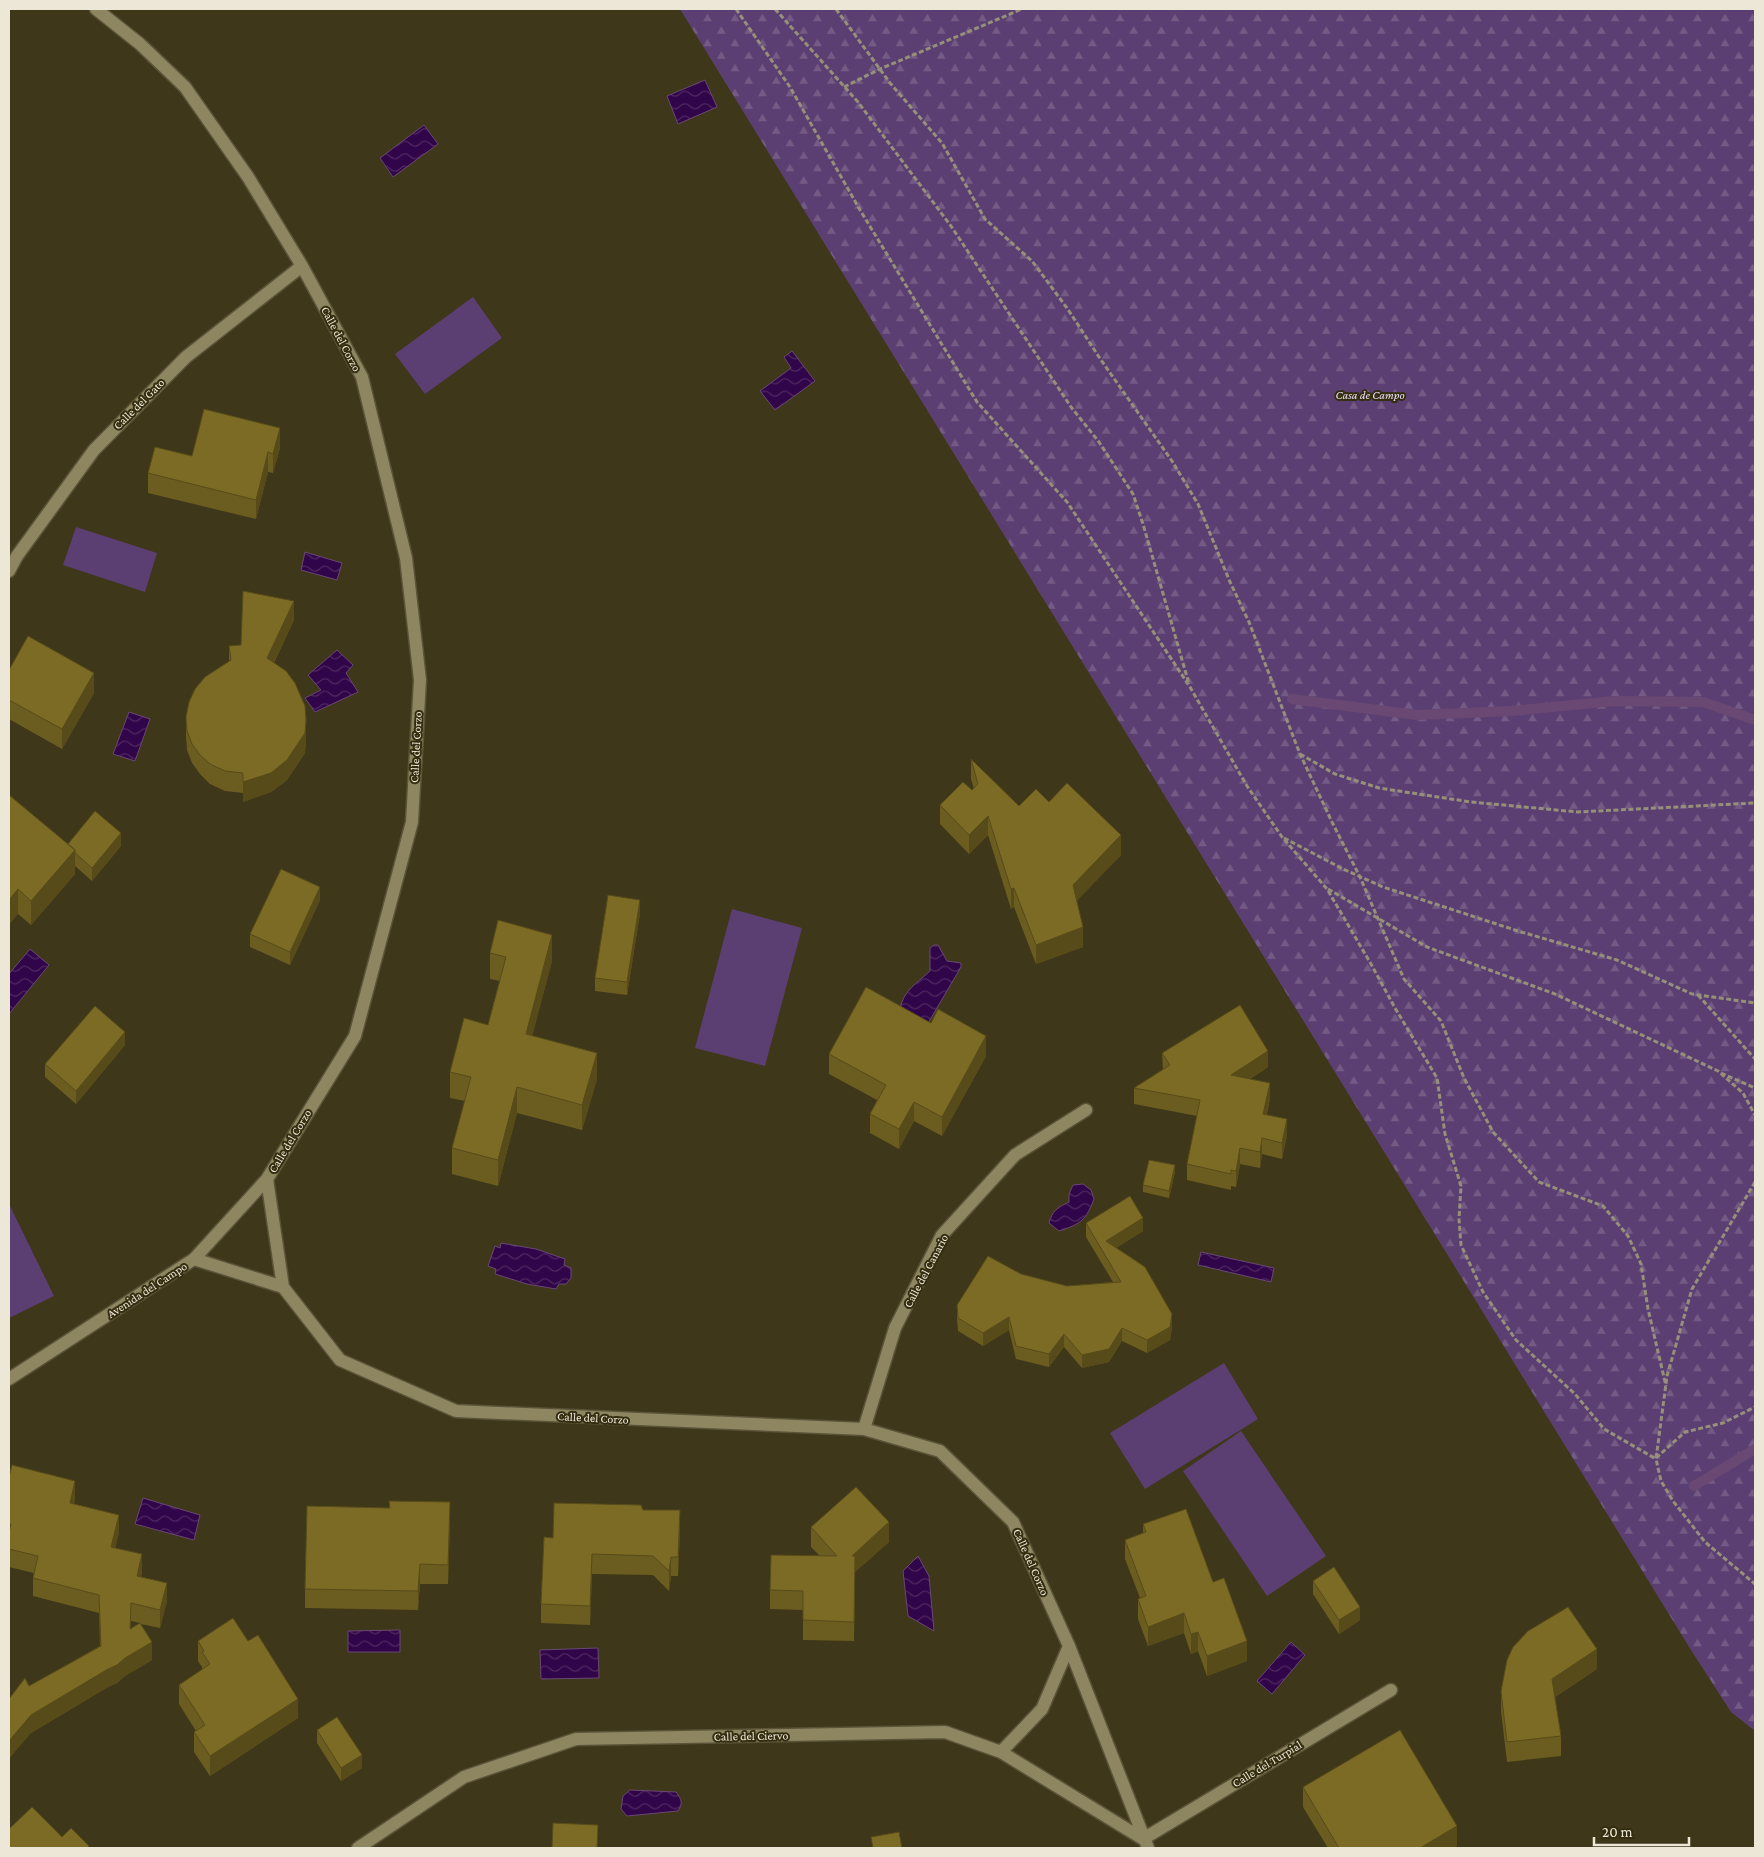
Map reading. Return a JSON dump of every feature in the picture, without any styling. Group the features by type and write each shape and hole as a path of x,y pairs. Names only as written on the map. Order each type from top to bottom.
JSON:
{"street":[{"name":"Calle del Corzo","path":"96,9 140,44 185,87 248,177 302,266 362,377 406,558 420,680 412,822 354,1036 267,1179 283,1287 340,1360 456,1412 864,1430 940,1451 1013,1522 1069,1646 1146,1844"},
{"name":"Calle del Gato","path":"9,571 17,556 94,450 186,357 302,266"},
{"name":"Calle del Canario","path":"864,1430 895,1328 942,1236 1015,1155 1086,1110"},
{"name":"Avenida del Campo","path":"9,1379 194,1259 267,1179"},
{"path":"194,1259 283,1287"},
{"path":"1001,1752 1042,1709 1069,1646"},
{"name":"Calle del Turpial","path":"1146,1844 1391,1690"},
{"name":"Calle del Ciervo","path":"358,1848 464,1777 576,1739 945,1732 1001,1752 1146,1844"}],"path":[{"path":"736,9 790,87 860,210 977,402 1067,502 1190,686 1247,786 1282,837 1327,889 1372,964 1395,1008 1437,1078 1445,1134 1461,1186 1459,1218 1461,1246 1483,1292 1516,1340 1575,1394 1604,1429 1656,1459"},
{"path":"775,9 858,102 951,226 1071,407 1099,442 1133,494 1190,686"},
{"path":"836,9 880,69 942,143 985,219 1032,260 1176,468 1198,504 1248,622 1300,754 1360,877 1404,979 1441,1021 1464,1078 1493,1132 1539,1182 1602,1206 1628,1236 1641,1264 1648,1310 1666,1386"},
{"path":"844,87 880,69 1022,9"},
{"path":"1300,754 1335,774 1379,788 1471,802 1578,812 1755,803"},
{"path":"1282,837 1383,887 1464,914 1617,960 1692,994 1755,1003"},
{"path":"1327,889 1427,946 1554,994 1755,1088"},
{"path":"1698,995 1755,1059"},
{"path":"1718,1072 1743,1093 1755,1115"},
{"path":"1755,1182 1692,1289 1668,1376 1656,1459 1661,1481 1673,1501 1705,1542 1755,1584"},
{"path":"1656,1459 1685,1432 1723,1423 1755,1408"}],"green space":[{"name":"Casa de Campo","path":"680,9 1755,9 1755,1731 1731,1712 1691,1650"},
{"path":"473,297 502,338 425,394 395,354"},
{"path":"76,527 157,553 145,592 63,565"},
{"path":"732,909 802,928 765,1066 695,1048"},
{"path":"9,1204 54,1296 9,1318"},
{"path":"1224,1363 1258,1419 1145,1489 1110,1433"},
{"path":"1241,1431 1326,1556 1267,1596 1183,1471"}],"water":[{"path":"705,80 717,107 678,124 667,96"},
{"path":"424,125 438,144 393,177 380,158"},
{"path":"792,351 815,381 775,410 760,391 791,368 784,357"},
{"path":"305,552 342,563 337,580 301,570"},
{"path":"337,650 353,665 346,673 358,692 315,712 305,698 321,690 308,675"},
{"path":"129,712 150,719 135,761 113,754"},
{"path":"938,945 947,961 961,963 961,967 924,1030 900,1009 907,992 930,971 930,948"},
{"path":"30,949 49,965 9,1014 9,974"},
{"path":"1083,1184 1091,1190 1094,1199 1088,1212 1078,1223 1059,1231 1049,1223 1052,1215 1069,1202 1069,1194 1073,1185"},
{"path":"501,1243 536,1249 565,1259 564,1265 571,1268 571,1278 566,1284 559,1284 556,1289 527,1284 495,1274 496,1269 488,1266 495,1246 500,1248"},
{"path":"1201,1252 1274,1268 1271,1282 1198,1265"},
{"path":"143,1498 200,1515 194,1540 135,1524"},
{"path":"918,1556 929,1576 934,1631 908,1616 903,1571"},
{"path":"400,1630 400,1652 348,1652 348,1631"},
{"path":"1291,1642 1305,1655 1272,1694 1257,1681"},
{"path":"598,1648 599,1678 541,1679 540,1650"},
{"path":"630,1790 676,1792 681,1799 681,1806 678,1811 627,1816 621,1809 623,1796"}],"building":[{"path":"204,409 280,428 273,454 268,452 256,500 148,473 155,447 192,456"},
{"path":"243,591 294,601 267,658 286,671 295,683 305,706 306,720 305,733 287,760 271,773 243,782 243,773 225,771 210,764 200,755 192,744 187,731 186,717 189,702 195,689 205,677 231,660 229,646 241,645"},
{"path":"28,636 94,673 62,729 9,700 9,670"},
{"path":"971,759 1019,806 1036,789 1049,802 1067,783 1121,835 1073,885 1083,927 1036,945 1014,888 1011,889 988,816 969,835 940,805 963,782 972,790 978,784"},
{"path":"9,795 75,850 31,901 18,889 9,900"},
{"path":"95,811 121,833 92,868 68,844"},
{"path":"281,869 320,887 290,952 250,934"},
{"path":"608,895 640,900 627,982 595,978"},
{"path":"498,920 552,935 526,1034 597,1053 582,1105 517,1087 498,1160 452,1148 471,1077 450,1072 464,1018 488,1025 506,957 490,953"},
{"path":"866,987 931,1023 938,1009 986,1036 942,1117 914,1102 899,1129 870,1114 886,1085 829,1054"},
{"path":"1240,1005 1268,1051 1231,1075 1270,1083 1263,1114 1287,1119 1282,1143 1262,1138 1260,1152 1240,1148 1236,1171 1231,1170 1231,1174 1187,1164 1200,1100 1134,1088 1170,1065 1162,1053"},
{"path":"95,1006 125,1032 76,1091 45,1064"},
{"path":"1149,1160 1175,1165 1169,1191 1143,1185"},
{"path":"1130,1196 1143,1218 1106,1241 1145,1267 1172,1314 1170,1327 1147,1340 1122,1328 1109,1349 1082,1355 1064,1334 1049,1354 1016,1346 1009,1317 983,1333 958,1318 957,1305 988,1256 1021,1274 1067,1286 1121,1282 1086,1223"},
{"path":"12,1465 75,1481 70,1503 119,1515 111,1547 142,1554 137,1576 167,1583 160,1610 131,1603 130,1629 140,1623 152,1642 117,1665 31,1715 9,1741 9,1699 25,1678 29,1686 101,1646 99,1595 33,1578 38,1556 9,1549 11,1524 9,1524 9,1477"},
{"path":"856,1487 889,1522 852,1556 855,1556 854,1622 803,1620 803,1591 770,1590 771,1555 837,1556 811,1527"},
{"path":"389,1501 450,1502 448,1565 420,1564 418,1591 305,1589 307,1506 390,1508"},
{"path":"554,1503 641,1505 643,1510 680,1510 678,1557 671,1557 669,1571 653,1556 592,1554 590,1606 541,1604 544,1537 553,1538"},
{"path":"1186,1509 1213,1582 1224,1578 1247,1641 1207,1656 1198,1632 1191,1634 1184,1613 1148,1627 1138,1599 1146,1596 1125,1540 1146,1532 1143,1524"},
{"path":"1334,1567 1360,1607 1339,1620 1313,1581"},
{"path":"1568,1607 1597,1649 1552,1679 1561,1736 1507,1742 1501,1691 1507,1660 1513,1647 1528,1631"},
{"path":"233,1618 248,1641 258,1635 298,1699 210,1756 194,1732 205,1725 179,1685 210,1664 202,1652 204,1651 198,1641"},
{"path":"337,1717 362,1755 341,1768 317,1730"},
{"path":"1400,1730 1457,1826 1420,1848 1339,1848 1303,1787"},
{"path":"32,1807 62,1837 71,1828 89,1846 87,1848 9,1848 9,1829"},
{"path":"553,1823 598,1825 597,1848 552,1848"},
{"path":"899,1832 902,1848 873,1848 871,1837"}],"waterway":[{"path":"1292,699 1417,715 1512,711 1614,701 1703,702 1755,720"},
{"path":"1694,1486 1755,1449"}]}
